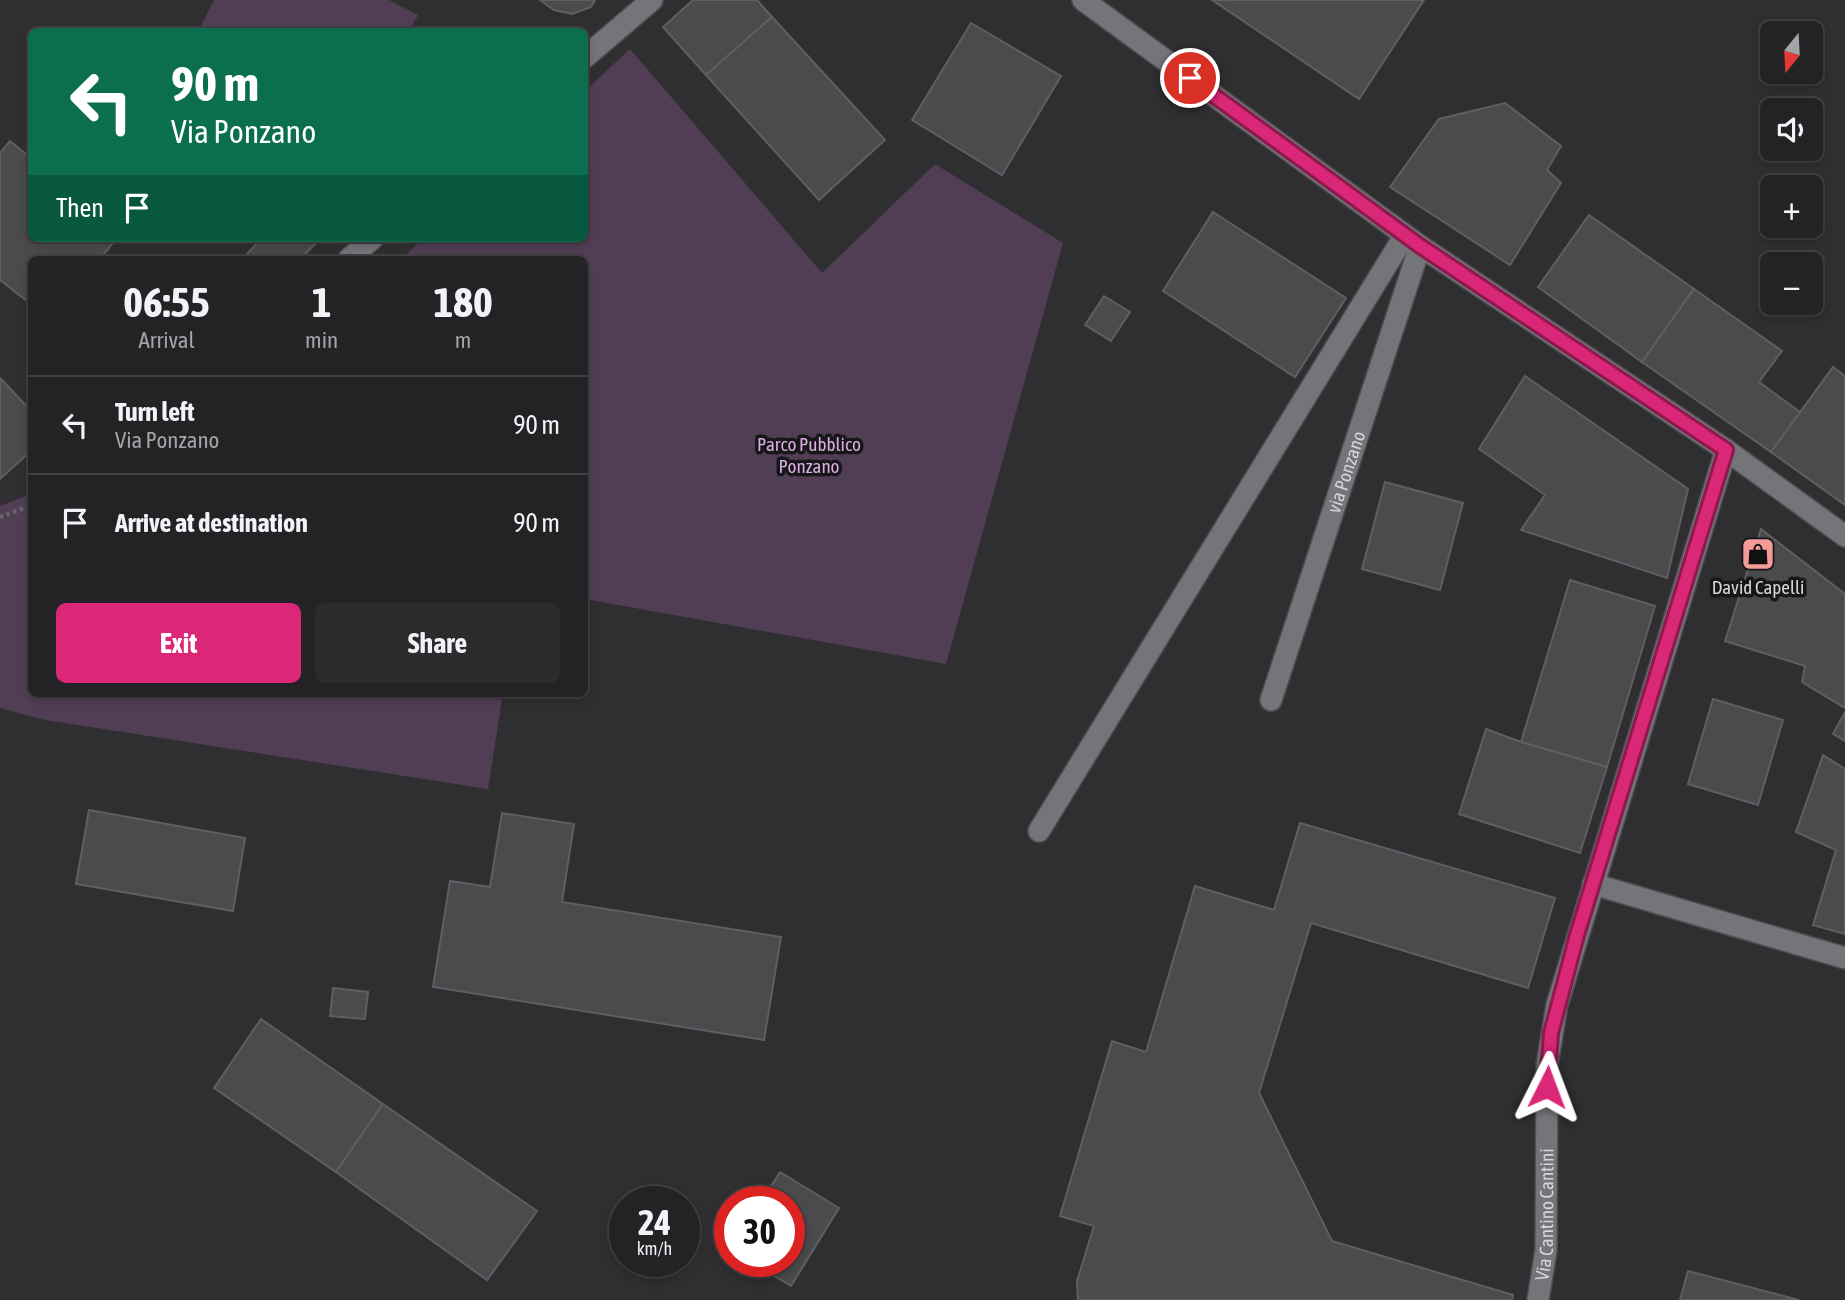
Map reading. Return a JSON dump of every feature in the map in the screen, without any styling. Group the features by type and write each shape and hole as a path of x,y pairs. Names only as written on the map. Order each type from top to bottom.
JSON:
{"street":[{"path":"588,55 652,0"},
{"path":"1083,0 1413,240 1726,450 1845,536"},
{"path":"1039,831 1413,240"},
{"name":"via Ponzano","path":"1271,700 1413,240"},
{"path":"352,256 368,242"},
{"name":"Via Cantino Cantini","path":"1538,1300 1546,1250 1547,1065 1551,1033 1573,946 1726,450"},
{"path":"1593,884 1845,958"}],"path":[{"path":"0,517 28,506"}],"green space":[{"path":"214,0 389,0 418,15 411,28 200,28"},
{"name":"Parco Pubblico Ponzano","path":"630,49 822,273 935,164 1063,243 946,664 588,600 588,256 404,256 420,242 588,242 588,88"},
{"path":"28,495 28,697 502,697 488,789 45,720 0,708 0,506"}],"building":[{"path":"540,0 595,0 591,7 572,14 554,10"},
{"path":"693,0 757,0 772,17 706,75 663,27"},
{"path":"1212,0 1424,0 1359,99"},
{"path":"772,17 885,140 819,200 706,75"},
{"path":"971,23 1061,76 1002,175 912,120"},
{"path":"1505,103 1561,146 1547,170 1561,183 1510,265 1390,187 1439,119"},
{"path":"10,141 28,156 28,242 114,242 102,256 28,256 28,302 0,280 0,153"},
{"path":"1213,212 1346,298 1295,377 1163,291"},
{"path":"1589,215 1694,289 1642,362 1538,287"},
{"path":"258,242 317,242 303,256 246,255"},
{"path":"1694,289 1782,351 1759,382 1800,412 1771,452 1642,362"},
{"path":"1104,296 1130,312 1111,341 1085,325"},
{"path":"1833,367 1845,376 1845,505 1771,452"},
{"path":"1525,376 1688,489 1667,578 1521,530 1545,495 1479,449"},
{"path":"0,378 28,408 28,454 0,479"},
{"path":"1385,482 1463,503 1440,590 1362,569"},
{"path":"1761,529 1845,594 1845,708 1802,682 1805,666 1725,641"},
{"path":"1570,580 1655,606 1607,767 1521,742"},
{"path":"1713,699 1783,720 1758,805 1688,784"},
{"path":"1845,712 1845,741 1833,734"},
{"path":"1486,729 1607,767 1580,853 1459,814"},
{"path":"1823,755 1845,769 1845,934 1813,925 1836,850 1796,832"},
{"path":"89,810 245,838 233,911 76,884"},
{"path":"502,813 574,824 562,902 781,937 764,1040 433,987 450,881 490,887"},
{"path":"1300,823 1555,898 1528,988 1311,923 1259,1093 1332,1241 1513,1295 1512,1300 1078,1300 1077,1281 1094,1226 1060,1216 1112,1041 1146,1052 1195,886 1274,910"},
{"path":"333,988 368,992 365,1019 330,1016"},
{"path":"261,1019 383,1104 336,1172 214,1088"},
{"path":"383,1104 537,1211 487,1280 336,1172"},
{"path":"780,1172 803,1186 771,1186"},
{"path":"805,1187 839,1208 805,1263"},
{"path":"1688,1271 1799,1300 1680,1300"},
{"path":"776,1277 797,1277 791,1286"}],"place":[{"name":"David Capelli","path":"1758,554"}],"route":[{"path":"1190,78 1420,246 1726,450 1557,1005 1547,1065 1547,1087"}]}
